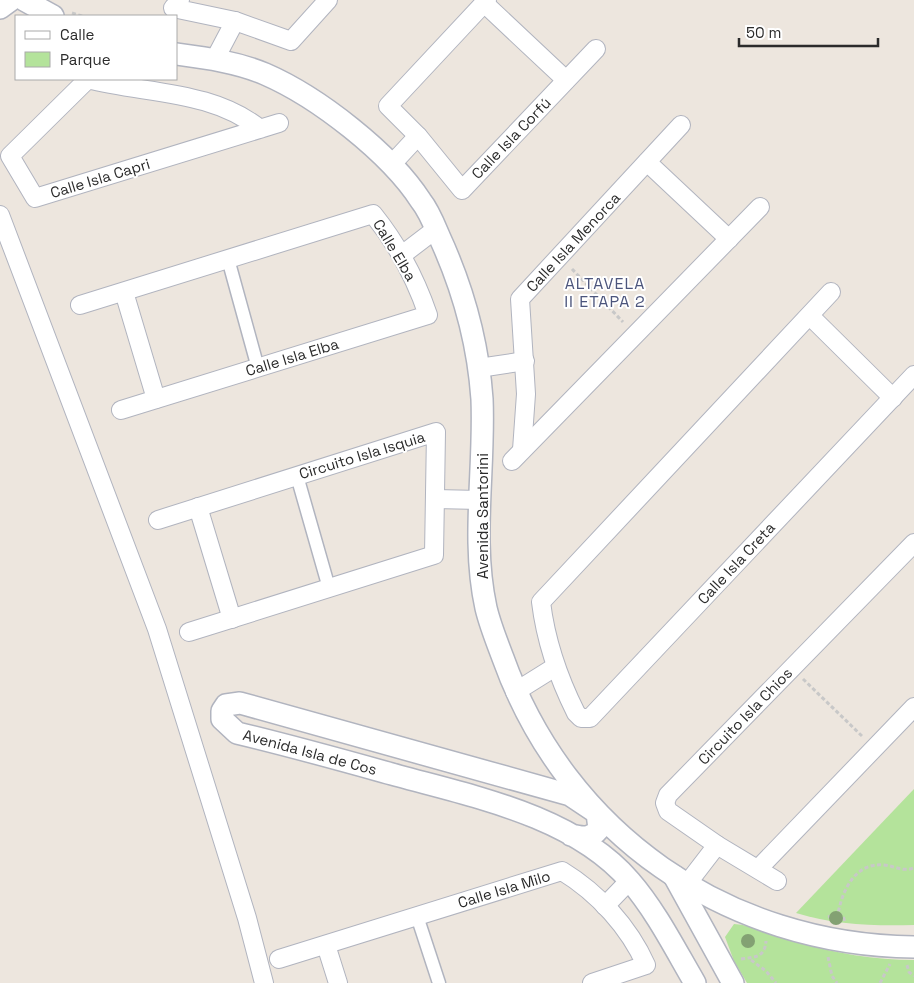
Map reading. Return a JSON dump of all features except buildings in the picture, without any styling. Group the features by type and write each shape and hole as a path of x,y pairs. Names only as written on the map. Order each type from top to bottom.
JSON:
{"street":[{"path":"0,8 5,7 11,0"},
{"path":"24,0 51,15"},
{"path":"180,0 173,8 236,21 291,41 328,0"},
{"name":"Calle Isla Corfú","path":"566,80 485,2 388,106 418,136 462,190 596,49"},
{"path":"215,59 236,21"},
{"name":"Avenida Santorini","path":"178,54 215,59 263,73 290,87 398,158 422,201 453,266 471,323 479,368 482,400 481,578 487,611 515,692 532,725 554,758 597,813 655,865 680,880 753,917 786,927 910,954"},
{"name":"Calle Isla Capri","path":"87,80 10,156 35,198 279,124"},
{"name":"Calle Isla Capri","path":"97,80 144,85 219,104 249,120 260,129"},
{"name":"Calle Isla Menorca","path":"681,125 520,299 526,394 517,456 760,207"},
{"path":"398,158 418,136"},
{"path":"647,162 730,239"},
{"name":"Calle Elba","path":"228,259 373,214 390,234 402,255 428,315"},
{"path":"0,215 150,631 247,918 264,983"},
{"path":"402,255 436,229"},
{"path":"80,306 228,259 258,368"},
{"path":"124,292 156,399"},
{"path":"515,692 555,668 545,635 541,602 831,292"},
{"name":"Calle Isla Elba","path":"121,410 428,315"},
{"path":"810,316 893,398"},
{"path":"479,368 525,361"},
{"name":"Calle Isla Creta","path":"555,668 576,713 581,718 590,718 914,375"},
{"name":"Circuito Isla Isquia","path":"158,520 436,432 434,555 190,632"},
{"path":"297,476 329,588"},
{"path":"435,499 480,500"},
{"path":"198,507 232,619"},
{"name":"Circuito Isla Chios","path":"777,880 717,845 668,812 665,802 668,795 791,668 912,548"},
{"name":"Avenida Isla de Cos","path":"597,813 570,795 545,786 249,705 233,703 226,705 222,710 222,719 238,733 508,806 570,835 601,855 630,880 695,983"},
{"path":"758,869 914,707"},
{"path":"570,835 583,838 594,835 600,829 597,813"},
{"path":"717,845 680,880 733,983"},
{"path":"643,898 640,886 642,874 648,867 655,865"},
{"name":"Calle Isla Milo","path":"279,960 562,871 577,880 605,906 637,945 646,966 592,983"},
{"path":"605,906 630,880"},
{"path":"416,916 439,983"},
{"path":"326,945 338,983"}],"path":[{"path":"559,256 635,335"},
{"path":"791,668 874,748"},
{"path":"838,914 849,881 866,867 885,865 900,870 914,868"},
{"path":"827,920 832,914 838,914 843,916 845,923"},
{"path":"734,961 751,959 763,951 766,939 764,933"},
{"path":"828,949 832,976 837,983"},
{"path":"910,954 909,972 914,976"},
{"path":"751,959 766,971 776,983"},
{"path":"880,983 889,968 891,960"}],"green space":[{"path":"914,789 914,925 854,924 796,913"},
{"path":"734,924 840,953 884,959 914,960 914,983 747,983 734,961 725,937"}],"district":[{"name":"ALTAVELA II ETAPA 2","path":"605,292"}]}
